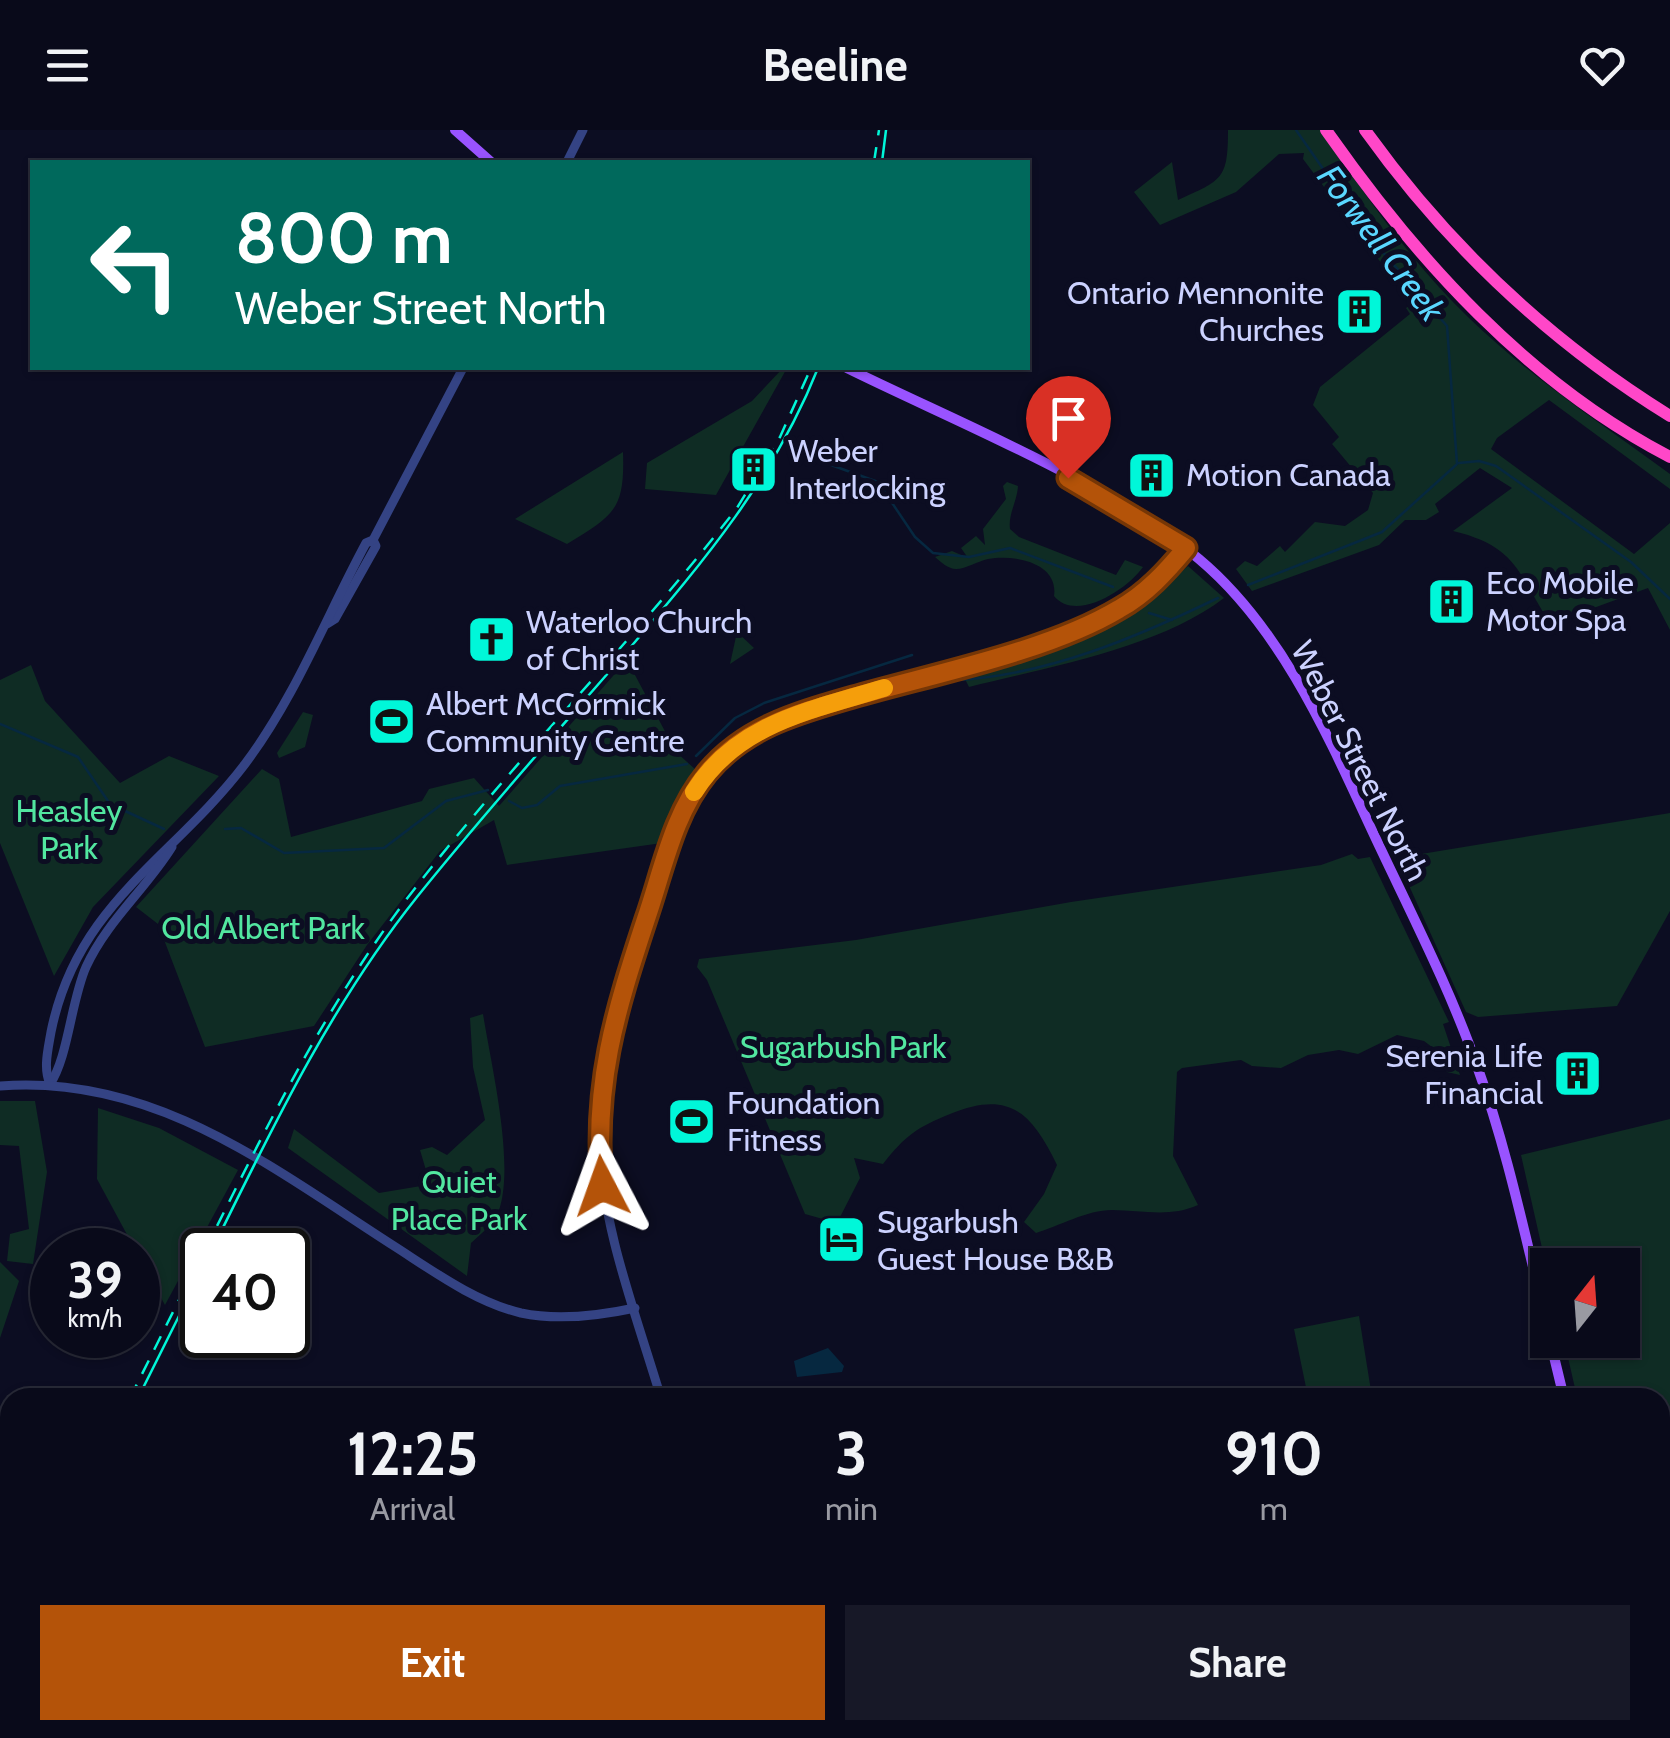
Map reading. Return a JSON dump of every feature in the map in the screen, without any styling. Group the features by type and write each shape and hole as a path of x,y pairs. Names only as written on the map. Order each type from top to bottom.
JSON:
{"highway":[{"path":"1326,130 1372,196 1437,273 1490,325 1615,429 1670,467"},
{"path":"1365,130 1392,167 1505,293 1568,348 1670,416"},
{"path":"1615,429 1670,457"}],"main road":[{"path":"456,130 489,160"},
{"name":"Weber Street North","path":"851,370 1068,478 1186,548 1220,577 1282,657 1371,828 1482,1078 1530,1261"},
{"path":"1554,1358 1562,1388"}],"street":[{"path":"567,160 583,130"},
{"path":"50,1084 48,1051 57,1006 72,966 117,897 244,765 284,705 461,370"},
{"path":"657,1388 602,1186 601,1082 612,1027 674,833 707,774 741,741 771,724 1086,626 1148,590 1186,548"},
{"path":"0,1086 50,1084 117,1094 211,1130 434,1272 502,1308 574,1317 635,1308"}],"green space":[{"path":"1228,130 1322,130 1390,228 1469,318 1541,380 1670,474 1670,489 1549,400 1497,438 1491,449 1634,554 1670,523 1670,630 1648,588 1550,624 1522,576 1503,553 1453,531 1512,488 1480,468 1435,504 1439,512 1426,520 1405,520 1379,545 1252,591 1236,569 1245,561 1257,566 1280,546 1285,552 1315,522 1345,526 1368,510 1373,493 1332,444 1339,437 1313,405 1320,387 1410,314 1406,308 1412,304 1303,159 1304,153 1279,154 1236,192 1160,225 1134,192 1172,162 1178,200 1204,188 1224,169"},
{"path":"781,370 786,370 716,495 645,489 647,463 752,401"},
{"path":"623,452 622,487 613,509 567,544 515,519"},
{"path":"1007,482 1018,486 1010,529 1019,537 1116,575 1125,560 1143,567 1114,593 1075,606 1054,596 1050,576 1033,563 999,558 964,568 947,567 935,557 952,551 968,558 961,548 976,536 985,545 983,529 1006,499 1003,486"},
{"path":"1188,566 1224,598 1198,615 1136,643 969,687 962,673 1124,620"},
{"path":"737,632 754,648 730,664"},
{"name":"Old Albert Park","path":"627,660 676,752 696,770 677,802 662,843 507,865 494,820 440,851 367,945 314,1026 205,1047 158,924 136,907 262,769 279,779 291,837 422,801 429,789 474,778 499,806"},
{"name":"Heasley Park","path":"31,665 45,701 120,783 169,756 219,776 93,907 54,976 0,843 0,680"},
{"path":"303,712 313,715 305,747 279,758 277,753"},
{"path":"1670,813 1670,911 1617,1006 1478,1017 1466,1012 1402,870 1403,857"},
{"name":"Sugarbush Park","path":"1352,854 1358,859 1370,857 1449,1022 1443,1024 1460,1075 1447,1072 1436,1050 1424,1041 1397,1035 1358,1054 1339,1050 1308,1055 1281,1068 1252,1066 1241,1060 1182,1068 1177,1072 1173,1156 1198,1205 1177,1211 1102,1211 1036,1233 1024,1222 1044,1194 1057,1165 1027,1119 1002,1105 988,1104 950,1114 920,1128 883,1164 854,1158 860,1178 837,1223 805,1214 707,980 697,967 699,959 856,940 1071,902 1321,865"},
{"name":"Quiet Place Park","path":"483,1014 500,1111 504,1187 495,1218 471,1243 467,1276 288,1148 294,1129 379,1193 421,1186 428,1177 420,1150 432,1147 447,1155 485,1120 473,1067 470,1018"},
{"path":"0,1101 35,1101 47,1172 38,1228 30,1228 30,1264 7,1261 10,1234 29,1229 19,1146 0,1145"},
{"path":"98,1108 159,1128 238,1170 207,1228 180,1228 180,1277 165,1305 160,1296 160,1228 123,1228 97,1179"},
{"path":"1670,1119 1670,1388 1575,1388 1568,1358 1640,1358 1640,1248 1542,1248 1521,1155"},
{"path":"0,1262 19,1281 0,1338"},
{"path":"1359,1316 1371,1388 1306,1388 1294,1329"}],"water":[{"path":"828,1348 844,1366 842,1372 797,1377 794,1361"}],"waterway":[{"name":"Forwell Creek","path":"1296,130 1374,242 1447,326 1457,464"},
{"path":"1375,241 1382,235"},
{"path":"820,461 878,482 915,537 933,553 969,557 1010,548 1113,587"},
{"name":"Forwell Creek","path":"1459,463 1479,461 1496,466 1631,562 1670,599"},
{"path":"1248,585 1382,532 1456,465"},
{"path":"957,680 1025,671 1091,652 1218,598"},
{"path":"1149,613 1172,620"},
{"path":"696,756 735,718 764,703 912,655"},
{"path":"0,724 78,757 110,804 164,829"},
{"path":"509,801 522,808 537,805 560,786 687,764"},
{"path":"225,829 241,828 284,853 384,848 446,801 488,790"}],"tram line":[{"path":"882,160 886,130"},
{"path":"223,1228 305,1068 386,938 736,516 781,446 817,370"},
{"path":"143,1388 180,1314"}],"railway":[{"path":"874,160 879,130"},
{"path":"216,1228 299,1068 379,938 448,846 737,508 780,437 810,370"},
{"path":"135,1388 180,1298"}],"slow traffic":[{"path":"694,792 722,756 771,724 884,688"}],"place":[{"name":"Ontario Mennonite Churches","path":"1359,311"},
{"name":"Weber Interlocking","path":"753,469"},
{"name":"Motion Canada","path":"1151,475"},
{"name":"Eco Mobile Motor Spa","path":"1451,601"},
{"name":"Waterloo Church of Christ","path":"491,640"},
{"name":"Albert McCormick Community Centre","path":"391,722"},
{"name":"Serenia Life Financial","path":"1578,1074"},
{"name":"Foundation Fitness","path":"692,1121"},
{"name":"Sugarbush Guest House B&B","path":"842,1240"}],"route":[{"path":"602,1186 598,1115 612,1027 674,833 697,787 722,756 771,724 1086,626 1148,590 1186,548 1068,478"}]}
